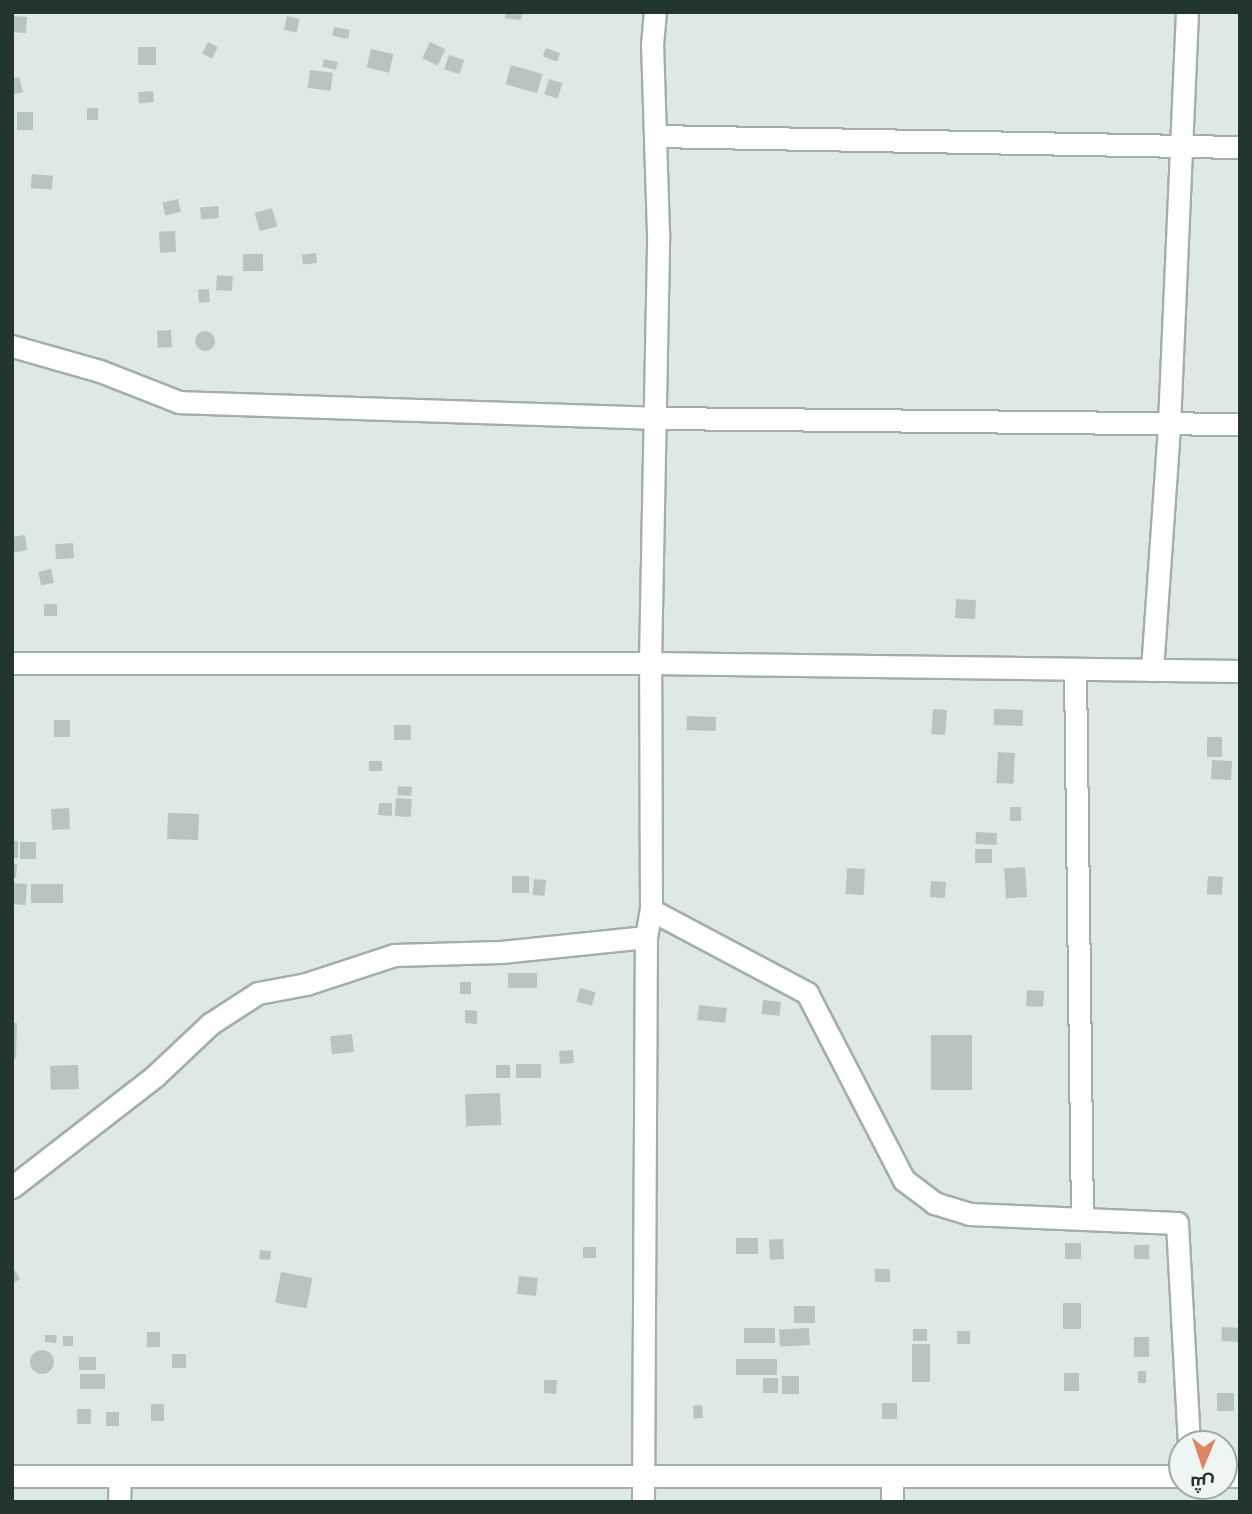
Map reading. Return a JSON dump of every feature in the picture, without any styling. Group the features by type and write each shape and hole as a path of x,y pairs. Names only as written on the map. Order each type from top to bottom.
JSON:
{"street":[{"path":"643,1502 646,937 651,910 650,663 657,418 655,12"},
{"path":"1152,670 1169,424 1187,12"},
{"path":"655,136 1240,147"},
{"path":"12,346 100,371 179,402 657,418 1240,424"},
{"path":"12,663 650,663 1240,671"},
{"path":"1075,669 1082,1219"},
{"path":"651,910 807,993 904,1180 934,1203 969,1214 1177,1223 1188,1430"},
{"path":"12,1187 155,1076 210,1024 258,993 306,984 394,955 501,952 646,937"},
{"path":"12,1476 1168,1476"},
{"path":"119,1502 120,1476"},
{"path":"892,1476 892,1502"}],"building":[{"path":"506,12 522,12 521,20 505,18"},
{"path":"12,16 27,17 26,33 12,32"},
{"path":"287,16 300,19 297,33 284,30"},
{"path":"334,27 350,30 348,39 332,36"},
{"path":"208,42 218,47 212,59 202,54"},
{"path":"430,42 445,49 438,65 422,58"},
{"path":"138,47 156,47 156,65 138,65"},
{"path":"546,48 560,53 557,62 543,56"},
{"path":"371,49 393,54 389,73 367,68"},
{"path":"449,55 464,60 460,74 444,69"},
{"path":"324,59 338,62 336,70 322,67"},
{"path":"511,65 543,74 537,93 505,84"},
{"path":"310,70 333,73 331,91 308,88"},
{"path":"19,77 23,92 12,95 12,79"},
{"path":"549,79 562,83 558,98 544,94"},
{"path":"153,91 154,102 139,103 138,92"},
{"path":"87,108 98,108 98,120 87,120"},
{"path":"17,112 33,112 33,130 17,130"},
{"path":"32,174 53,176 52,190 31,188"},
{"path":"178,199 181,212 165,215 162,203"},
{"path":"218,206 219,218 201,220 200,208"},
{"path":"272,208 277,226 260,231 255,213"},
{"path":"175,231 176,252 160,253 159,232"},
{"path":"316,253 317,263 303,264 302,254"},
{"path":"243,254 263,254 263,271 243,271"},
{"path":"217,275 233,276 232,291 216,290"},
{"path":"209,289 210,302 199,303 198,290"},
{"path":"171,330 172,347 158,348 157,331"},
{"path":"205,331 212,334 215,341 212,348 205,351 198,348 195,341 198,334"},
{"path":"25,535 27,550 12,553 12,537"},
{"path":"73,543 74,558 56,559 55,544"},
{"path":"51,569 54,583 41,585 38,572"},
{"path":"956,599 976,600 975,619 955,618"},
{"path":"44,604 57,604 57,616 44,616"},
{"path":"933,709 947,710 945,735 931,734"},
{"path":"994,709 1023,710 1022,726 993,725"},
{"path":"687,716 716,717 715,731 687,730"},
{"path":"54,720 70,720 70,737 54,737"},
{"path":"394,725 411,725 411,740 394,740"},
{"path":"1207,737 1222,737 1222,757 1207,757"},
{"path":"998,752 1015,753 1013,784 996,783"},
{"path":"1212,760 1232,761 1231,780 1211,779"},
{"path":"369,761 382,761 382,771 369,771"},
{"path":"398,786 412,787 411,796 397,795"},
{"path":"396,798 412,799 411,817 395,816"},
{"path":"379,803 392,803 392,816 378,815"},
{"path":"1010,807 1021,807 1021,821 1010,821"},
{"path":"69,808 70,829 52,830 51,809"},
{"path":"168,813 199,814 198,840 167,839"},
{"path":"976,832 997,833 996,845 975,844"},
{"path":"12,841 18,841 18,858 12,858"},
{"path":"20,842 36,842 36,859 20,859"},
{"path":"975,849 992,849 992,863 975,863"},
{"path":"12,864 17,864 16,878 12,878"},
{"path":"1025,867 1027,897 1006,898 1004,868"},
{"path":"847,868 865,869 864,895 846,894"},
{"path":"512,876 529,876 529,893 512,893"},
{"path":"1208,876 1223,877 1222,895 1207,894"},
{"path":"534,879 546,880 545,896 533,895"},
{"path":"931,881 946,882 945,898 930,897"},
{"path":"12,883 27,884 25,905 12,904"},
{"path":"31,884 63,884 63,903 31,903"},
{"path":"508,973 537,973 537,988 508,988"},
{"path":"460,982 471,982 471,994 460,994"},
{"path":"580,988 595,992 592,1006 576,1002"},
{"path":"1027,990 1044,991 1043,1007 1026,1006"},
{"path":"763,1000 781,1002 779,1016 762,1014"},
{"path":"699,1005 727,1008 725,1023 697,1020"},
{"path":"465,1010 477,1011 477,1024 465,1023"},
{"path":"12,1023 17,1023 16,1059 12,1058"},
{"path":"352,1034 354,1052 332,1054 330,1036"},
{"path":"931,1035 972,1035 972,1090 931,1090"},
{"path":"573,1050 574,1063 560,1064 559,1051"},
{"path":"516,1064 541,1064 541,1078 516,1078"},
{"path":"78,1065 79,1089 51,1090 50,1066"},
{"path":"496,1065 510,1065 510,1078 496,1078"},
{"path":"500,1093 501,1125 466,1126 465,1094"},
{"path":"736,1238 758,1238 758,1254 736,1254"},
{"path":"783,1239 784,1259 770,1260 769,1240"},
{"path":"1065,1243 1081,1243 1081,1259 1065,1259"},
{"path":"1134,1245 1149,1245 1149,1259 1134,1259"},
{"path":"583,1247 596,1247 596,1258 583,1258"},
{"path":"260,1250 271,1251 270,1260 259,1259"},
{"path":"12,1266 20,1279 12,1284"},
{"path":"875,1269 890,1269 890,1282 875,1282"},
{"path":"281,1272 312,1278 306,1309 275,1302"},
{"path":"519,1276 538,1278 536,1296 517,1294"},
{"path":"1063,1303 1081,1303 1081,1329 1063,1329"},
{"path":"794,1306 815,1306 815,1323 794,1323"},
{"path":"1222,1327 1240,1328 1239,1342 1221,1341"},
{"path":"744,1328 775,1328 775,1343 744,1343"},
{"path":"809,1328 810,1345 780,1347 779,1330"},
{"path":"913,1329 927,1329 927,1341 913,1341"},
{"path":"957,1331 970,1331 970,1344 957,1344"},
{"path":"147,1332 160,1332 160,1347 147,1347"},
{"path":"45,1335 57,1335 56,1343 45,1342"},
{"path":"63,1336 73,1336 73,1346 63,1346"},
{"path":"1134,1337 1149,1337 1149,1357 1134,1357"},
{"path":"912,1344 930,1344 930,1382 912,1382"},
{"path":"42,1350 50,1354 54,1362 50,1370 42,1374 34,1370 30,1362 34,1354"},
{"path":"172,1354 186,1354 186,1368 172,1368"},
{"path":"79,1357 96,1357 96,1370 79,1370"},
{"path":"736,1359 777,1359 777,1375 736,1375"},
{"path":"1138,1371 1146,1371 1146,1383 1138,1383"},
{"path":"1064,1373 1079,1373 1079,1391 1064,1391"},
{"path":"80,1374 105,1374 105,1389 80,1389"},
{"path":"782,1376 799,1376 799,1394 782,1394"},
{"path":"763,1378 778,1378 778,1393 763,1393"},
{"path":"544,1380 557,1380 556,1394 544,1393"},
{"path":"1217,1393 1234,1393 1234,1411 1217,1411"},
{"path":"882,1403 897,1403 897,1419 882,1419"},
{"path":"151,1404 164,1404 164,1421 151,1421"},
{"path":"702,1405 703,1418 694,1419 693,1406"},
{"path":"77,1409 91,1409 91,1424 77,1424"},
{"path":"106,1412 119,1412 119,1426 106,1426"}]}
